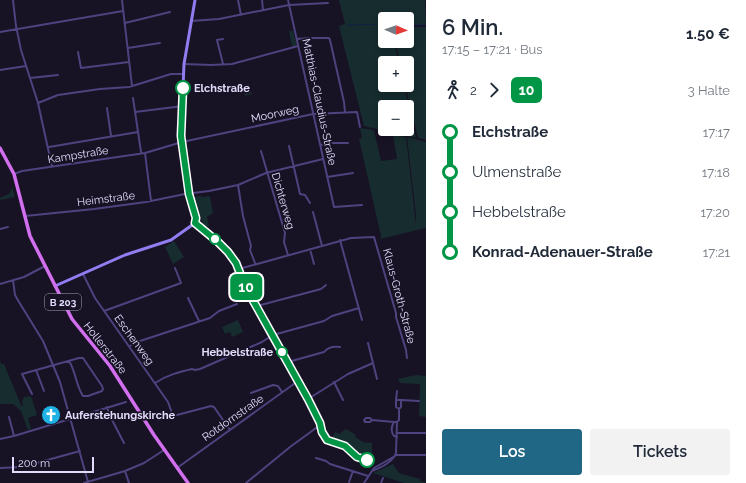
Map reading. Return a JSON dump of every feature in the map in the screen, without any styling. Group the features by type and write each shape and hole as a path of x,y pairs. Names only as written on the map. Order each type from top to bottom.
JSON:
{"main road":[{"name":"Hollerstraße","path":"0,148 14,174 30,236 72,319 110,366 164,450 188,483"}],"street":[{"path":"13,0 17,29 26,66 38,103 52,167"},
{"path":"122,0 132,86"},
{"path":"55,286 125,255 171,240 195,223 196,218 189,194 182,142 182,106 184,64 195,0"},
{"path":"238,0 241,15"},
{"path":"262,0 263,10"},
{"name":"Matthias-Claudius-Straße","path":"288,0 334,207 362,206"},
{"path":"191,21 220,19 289,5 328,3"},
{"path":"0,32 123,11"},
{"path":"125,23 170,12"},
{"path":"297,40 308,38 329,38 345,112 357,112 360,127"},
{"path":"223,39 217,40 223,65"},
{"path":"128,48 160,42"},
{"path":"184,64 232,64 298,46"},
{"path":"78,52 80,68 129,62"},
{"path":"0,70 26,66"},
{"path":"38,103 58,95 132,86 171,74 184,74"},
{"path":"30,78 58,75"},
{"path":"133,98 141,153"},
{"path":"135,112 182,106"},
{"path":"107,108 112,137"},
{"name":"Moorweg","path":"145,153 182,142 313,114 345,112"},
{"path":"48,147 138,132"},
{"path":"320,146 348,143"},
{"path":"289,146 300,194 305,194 310,203"},
{"name":"Dichterweg","path":"261,150 266,172 285,234 284,242 288,255"},
{"path":"145,153 151,201"},
{"name":"Kampstraße","path":"14,174 22,171 145,153"},
{"name":"Heimstraße","path":"24,216 94,209 209,192 238,185 266,172 323,159"},
{"path":"327,176 354,173"},
{"path":"238,185 241,211 251,246 250,250 255,263"},
{"path":"313,212 322,246"},
{"path":"195,223 228,252 239,269 245,286 308,399 321,427 316,428 246,483"},
{"path":"0,229 8,227"},
{"name":"Klaus-Groth-Straße","path":"340,240 351,238 375,238 407,358"},
{"path":"239,269 255,263 340,240 362,320"},
{"path":"310,249 314,264"},
{"path":"0,284 45,266"},
{"path":"104,311 181,283 174,268"},
{"name":"Eschenweg","path":"83,273 89,288 104,311 168,402 173,416"},
{"path":"13,280 19,302 38,331 54,365 88,482"},
{"path":"257,306 321,289 326,285"},
{"path":"188,298 199,321"},
{"path":"130,346 137,342 210,318 219,311 237,304"},
{"path":"155,383 164,377 173,374 192,369 195,370 262,342 273,335 324,321 332,316 359,308"},
{"path":"368,342 377,379"},
{"path":"288,362 324,352 327,348 335,346 340,347"},
{"path":"32,394 22,374 69,361 83,358 102,386 102,391 88,396 83,396 80,392 73,367 69,361"},
{"path":"308,399 334,382 373,363"},
{"path":"36,370 44,391"},
{"name":"Rotdornstraße","path":"177,468 298,381"},
{"path":"334,382 343,400"},
{"path":"251,393 273,385 278,386 282,393"},
{"path":"397,391 396,407 399,409"},
{"path":"396,400 419,401"},
{"path":"396,437 394,436 392,430 392,425 398,420 401,400"},
{"path":"0,439 126,402"},
{"path":"158,420 211,406 214,407 230,430"},
{"path":"107,407 124,443"},
{"path":"9,417 14,436"},
{"path":"372,420 396,422"},
{"path":"396,422 396,456"},
{"path":"397,433 426,433"},
{"path":"84,483 124,471 149,460 164,450"},
{"path":"0,468 22,467 80,451"},
{"path":"364,483 372,470 396,456 426,455"},
{"path":"316,458 368,476"},
{"path":"124,471 129,483"},
{"path":"349,482 353,471"},
{"path":"381,483 383,478"}],"green space":[{"path":"339,0 425,0 426,25 414,25 414,12 378,12 378,48 396,48 397,56 378,56 378,92 406,92 407,100 378,100 378,129 364,126 339,26 345,24"},
{"path":"414,27 426,27 426,140 418,138 414,122 414,100 409,100 407,92 414,92 414,56 398,56 397,48 414,48"},
{"path":"289,31 293,31 297,46 292,47"},
{"path":"249,84 252,94 245,96 242,85"},
{"path":"360,128 374,130 381,161 397,159 393,136 406,137 416,225 407,137 426,142 426,228 380,239 381,236 359,139 362,138"},
{"path":"414,129 416,138 407,136 414,136"},
{"path":"12,187 15,197 0,200 0,198 9,194"},
{"path":"210,196 213,213 207,217 209,226 204,226 194,197"},
{"path":"174,241 184,257 173,264 165,247"},
{"path":"235,279 239,288 233,290 229,282"},
{"path":"238,320 243,332 232,337 230,332 225,334 222,327"},
{"path":"0,360 1,364 4,364 23,407 22,401 24,397 31,396 37,415 28,418 31,429 28,430 21,411 13,404 0,404"},
{"path":"416,375 426,376 426,417 419,416 420,384 400,383 398,379"},
{"path":"346,429 356,435 355,437 363,442 372,443 372,455 368,458 357,455 345,444 331,440 335,432 339,434"},
{"path":"393,464 399,473 420,479 420,481 426,483 404,483 373,473"}],"waterway":[{"path":"347,25 378,24"},
{"path":"414,25 426,25"}],"bus line":[{"name":"10","path":"183,88 181,136 189,194 196,218 195,223 218,242 236,263 245,286 308,399 327,440 345,446 357,457 367,460"}],"place":[{"name":"Elchstraße","path":"183,88"},
{"name":"Hebbelstraße","path":"282,352"},
{"name":"Auferstehungskirche","path":"51,415"}]}
